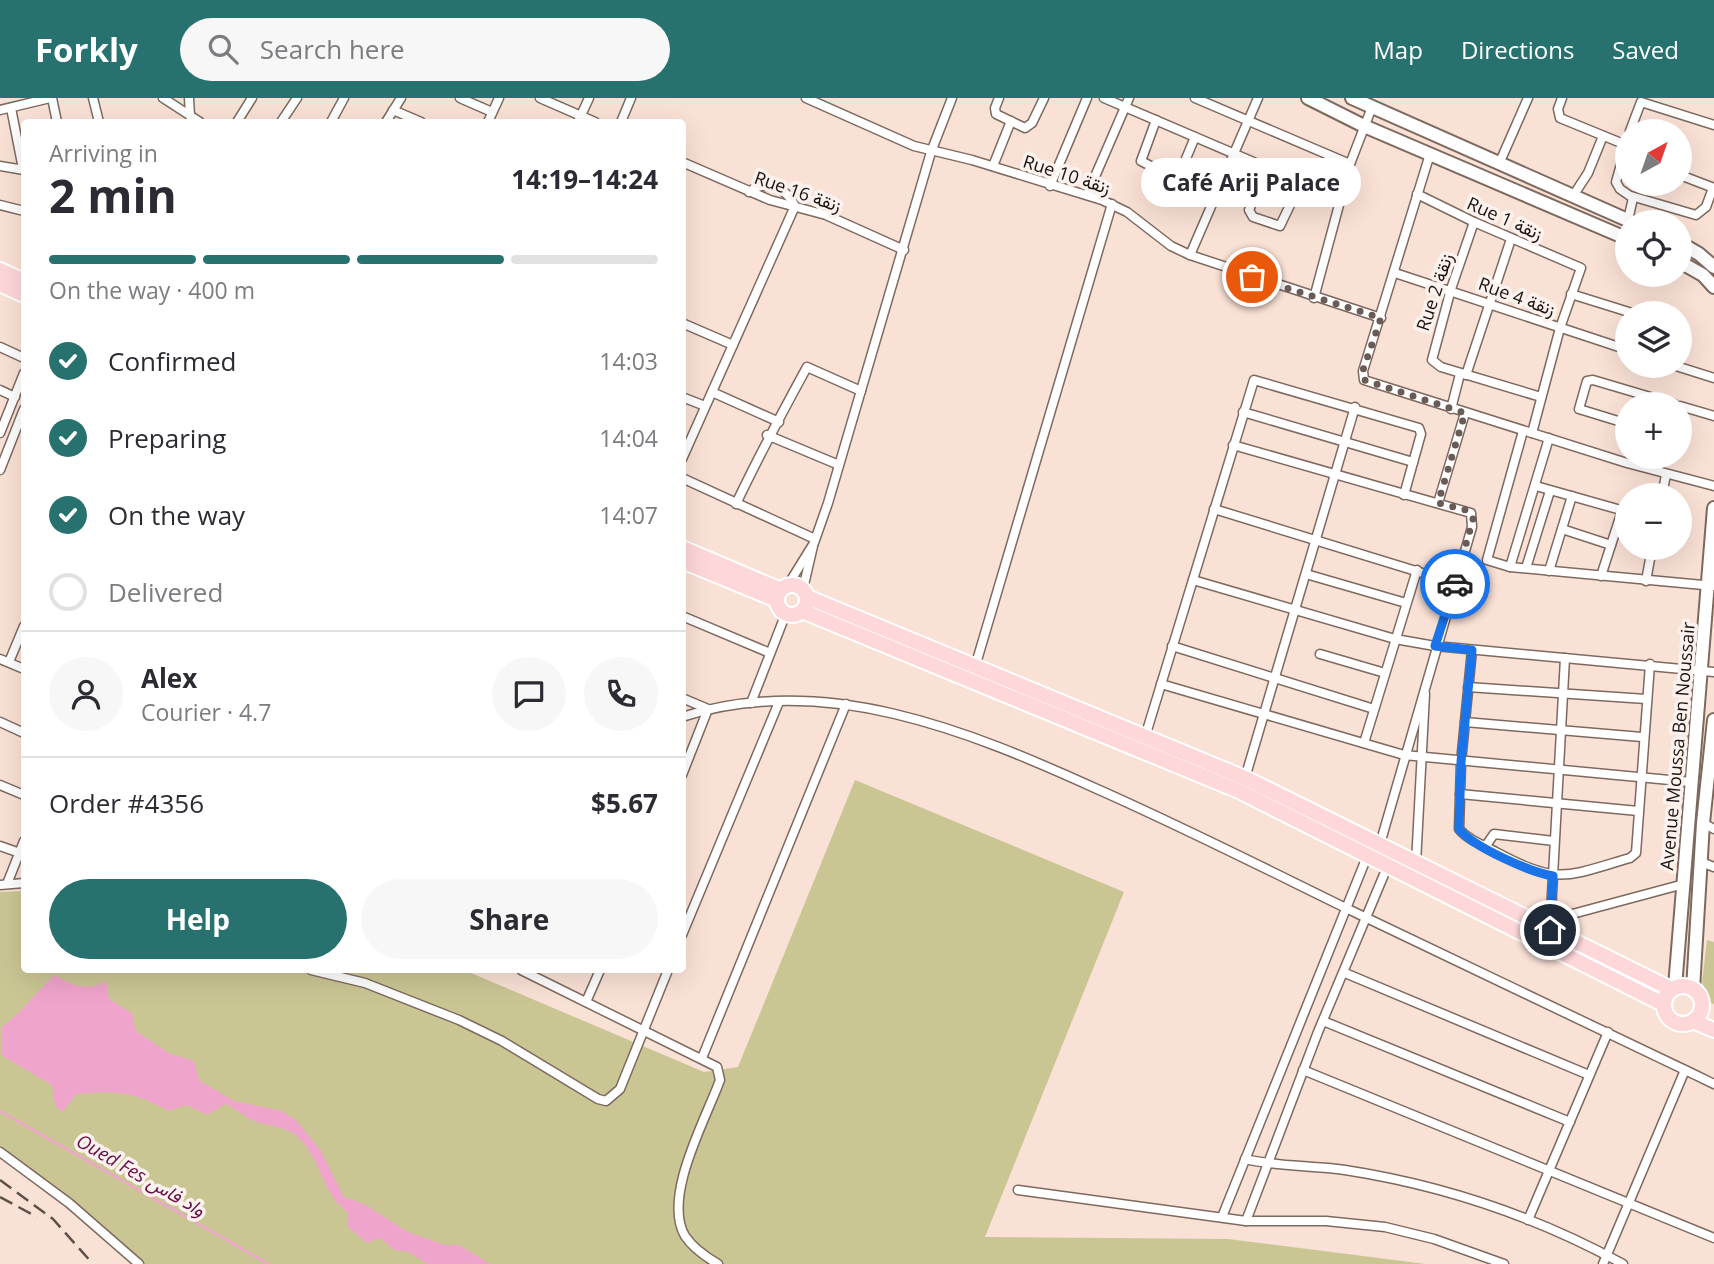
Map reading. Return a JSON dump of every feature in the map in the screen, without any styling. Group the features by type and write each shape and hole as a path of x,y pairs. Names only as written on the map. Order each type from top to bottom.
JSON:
{"main road":[{"path":"0,270 21,280"},
{"path":"0,284 21,294"},
{"path":"686,550 782,592"},
{"path":"686,563 782,592 805,593 975,667 1245,778 1416,863 1550,925 1673,988 1693,989 1708,1010 1693,1021 1679,1024 1673,1022 1664,1011 1663,1004 1673,988"},
{"path":"782,592 786,613 802,611 1202,775 1368,854 1663,1004"},
{"path":"802,611 805,593"},
{"path":"1693,1021 1714,1030"}],"street":[{"path":"0,110 51,98 56,119"},
{"path":"93,98 98,119"},
{"path":"189,98 190,116"},
{"path":"239,119 252,98"},
{"path":"283,119 297,98"},
{"path":"333,119 344,98"},
{"path":"388,119 401,98"},
{"path":"460,98 492,112"},
{"path":"489,119 499,98"},
{"path":"579,119 589,98"},
{"path":"622,119 631,98"},
{"path":"805,593 814,541 904,250 931,152 952,98"},
{"path":"999,98 995,111 1028,128 1044,98"},
{"path":"1050,186 1087,98"},
{"path":"1104,98 1340,199"},
{"path":"1087,195 1129,98"},
{"path":"1195,98 1350,164"},
{"path":"1190,256 1258,98"},
{"path":"1308,98 1364,126 1615,233"},
{"path":"1352,98 1615,214"},
{"path":"1499,164 1528,98"},
{"path":"1561,98 1558,109 1560,118 1615,142"},
{"path":"1631,98 1714,125"},
{"path":"167,99 195,119"},
{"path":"543,99 577,119"},
{"name":"Rue 10 زنقة","path":"812,99 931,152 993,166 1112,204 1162,241 1190,256 1381,318"},
{"path":"1635,119 1641,102"},
{"path":"1314,298 1350,164 1372,107"},
{"path":"11,108 21,156"},
{"path":"393,110 414,119"},
{"path":"1156,120 1141,162 1172,177 1180,173 1195,137"},
{"path":"993,166 1011,121"},
{"path":"1573,196 1588,173 1603,136"},
{"path":"1430,154 1363,370 1364,380 1666,475 1714,486"},
{"name":"Rue 16 زنقة","path":"686,164 749,192 826,215 904,250"},
{"path":"0,166 21,170"},
{"path":"1268,167 1249,210 1253,217 1280,226 1301,182"},
{"path":"1631,196 1696,215 1706,206 1714,188 1692,180"},
{"path":"686,450 795,206 789,196 779,189 761,185 749,192"},
{"name":"Rue 1 زنقة","path":"1418,194 1511,239 1581,268 1572,295"},
{"path":"1631,196 1632,210"},
{"path":"975,667 1112,204"},
{"path":"0,205 21,210"},
{"name":"Rue 2 زنقة","path":"1463,374 1441,368 1432,360 1432,352 1474,222"},
{"path":"1451,409 1491,302 1511,239"},
{"path":"1692,250 1714,267"},
{"path":"1692,269 1703,275 1714,287"},
{"name":"Rue 4 زنقة","path":"1395,273 1491,302 1615,346"},
{"path":"1615,308 1572,295 1541,397 1486,557 1490,562 1510,567 1711,586"},
{"path":"686,325 733,345"},
{"path":"0,347 21,357"},
{"path":"736,504 767,435 779,422 807,368 861,391"},
{"path":"1692,371 1714,378"},
{"path":"1463,374 1541,397"},
{"path":"1145,737 1252,382 1258,378 1419,428 1421,434 1404,495"},
{"path":"1615,420 1579,409 1587,381 1593,380 1634,392"},
{"path":"0,433 21,381"},
{"path":"0,390 15,397"},
{"path":"712,392 779,422"},
{"path":"686,399 705,406"},
{"path":"1245,778 1354,407"},
{"path":"1692,410 1714,416"},
{"path":"1242,412 1413,462"},
{"path":"1438,503 1465,413"},
{"path":"0,470 21,427"},
{"path":"767,435 839,465"},
{"path":"1510,567 1549,438"},
{"path":"1233,445 1334,476 1466,510 1473,519 1380,844"},
{"path":"1664,483 1666,475"},
{"path":"686,480 814,541"},
{"path":"1536,486 1615,508"},
{"path":"1526,568 1550,491"},
{"path":"1549,571 1572,496"},
{"name":"Avenue Moussa Ben Noussair","path":"1673,988 1684,884 1690,782 1707,672 1714,508"},
{"path":"1214,509 1455,583"},
{"path":"1562,529 1611,545"},
{"path":"1601,576 1615,535"},
{"path":"782,592 814,541"},
{"path":"1646,581 1650,560"},
{"path":"1364,743 1417,570"},
{"path":"1306,574 1406,603"},
{"path":"1193,580 1395,639 1472,650 1650,664 1707,672"},
{"path":"751,703 786,613"},
{"path":"686,618 771,653"},
{"path":"9,662 21,633"},
{"path":"1172,646 1374,709"},
{"path":"1472,650 1461,762 1459,829 1485,847 1538,873 1553,876 1586,871 1630,858 1636,853 1642,737 1650,664"},
{"path":"1320,654 1385,673"},
{"path":"1565,658 1550,925 1684,884"},
{"path":"0,659 21,667"},
{"path":"1416,863 1426,682"},
{"path":"1161,684 1404,755 1690,782"},
{"path":"1468,687 1646,699"},
{"path":"686,700 708,709"},
{"path":"686,925 779,702"},
{"path":"686,716 708,709 751,703 846,704 887,711 951,730 1012,753 1173,822 1714,1084"},
{"path":"702,1058 846,704"},
{"path":"686,765 708,709"},
{"name":"Avenue Moussa Ben Noussair","path":"1693,989 1700,862 1708,826 1714,720"},
{"path":"0,722 21,732"},
{"path":"1465,722 1642,737"},
{"path":"1692,769 1712,771"},
{"path":"0,785 21,794"},
{"path":"1460,794 1639,811"},
{"path":"1485,847 1494,835 1554,841"},
{"path":"0,846 20,853"},
{"path":"4,885 21,850"},
{"path":"1222,1217 1368,854"},
{"path":"1700,862 1714,867"},
{"path":"1246,1221 1303,1070 1388,864"},
{"path":"323,973 365,983 458,1020 502,1041 598,1100 610,1100 617,1094 667,973"},
{"path":"527,973 702,1058 717,1068 720,1080 683,1174 679,1216 685,1235 718,1264"},
{"path":"586,1002 599,973"},
{"path":"1345,973 1589,1075"},
{"path":"1323,1021 1570,1122"},
{"path":"1528,1220 1608,1032"},
{"path":"1303,1070 1714,1238"},
{"path":"1605,1260 1685,1070"},
{"path":"0,1152 51,1189 139,1264"},
{"path":"1244,1159 1266,1164 1345,1170 1418,1185 1493,1206 1528,1220 1605,1260 1623,1264"},
{"path":"1018,1190 1246,1221 1326,1220 1385,1227 1434,1238 1504,1264"}],"shaded area":[{"path":"855,780 1124,892 985,1237 1228,1239 1426,1264 142,1264 57,1189 0,1149 0,892 21,891 21,973 471,973 704,1072 738,1067"},
{"path":"1707,940 1714,942 1714,1004 1709,1002 1702,982"},
{"path":"55,975 86,987 106,981 109,999 132,1013 136,1031 169,1053 194,1061 199,1080 234,1101 282,1111 297,1121 321,1151 344,1197 364,1204 408,1232 445,1245 459,1245 490,1264 428,1264 408,1252 394,1250 381,1238 367,1243 347,1226 348,1212 334,1198 313,1157 295,1135 282,1128 252,1120 225,1104 207,1115 187,1105 169,1111 134,1096 91,1093 77,1094 62,1112 55,1105 52,1085 1,1055 1,1027"}],"waterway":[{"name":"Oued Fes واد فاس","path":"0,1111 269,1264"}],"railway":[{"path":"0,1180 53,1219 93,1264"},
{"path":"0,1197 37,1217"}],"way so far":[{"path":"1252,277 1381,318 1363,370 1364,380 1465,413 1438,503 1466,510 1471,513 1473,519 1455,584"}],"place":[{"name":"Café Arij Palace","path":"1252,277"}],"route":[{"path":"1455,584 1435,646 1472,650 1461,762 1459,829 1468,837 1517,864 1553,876 1550,930"}]}
